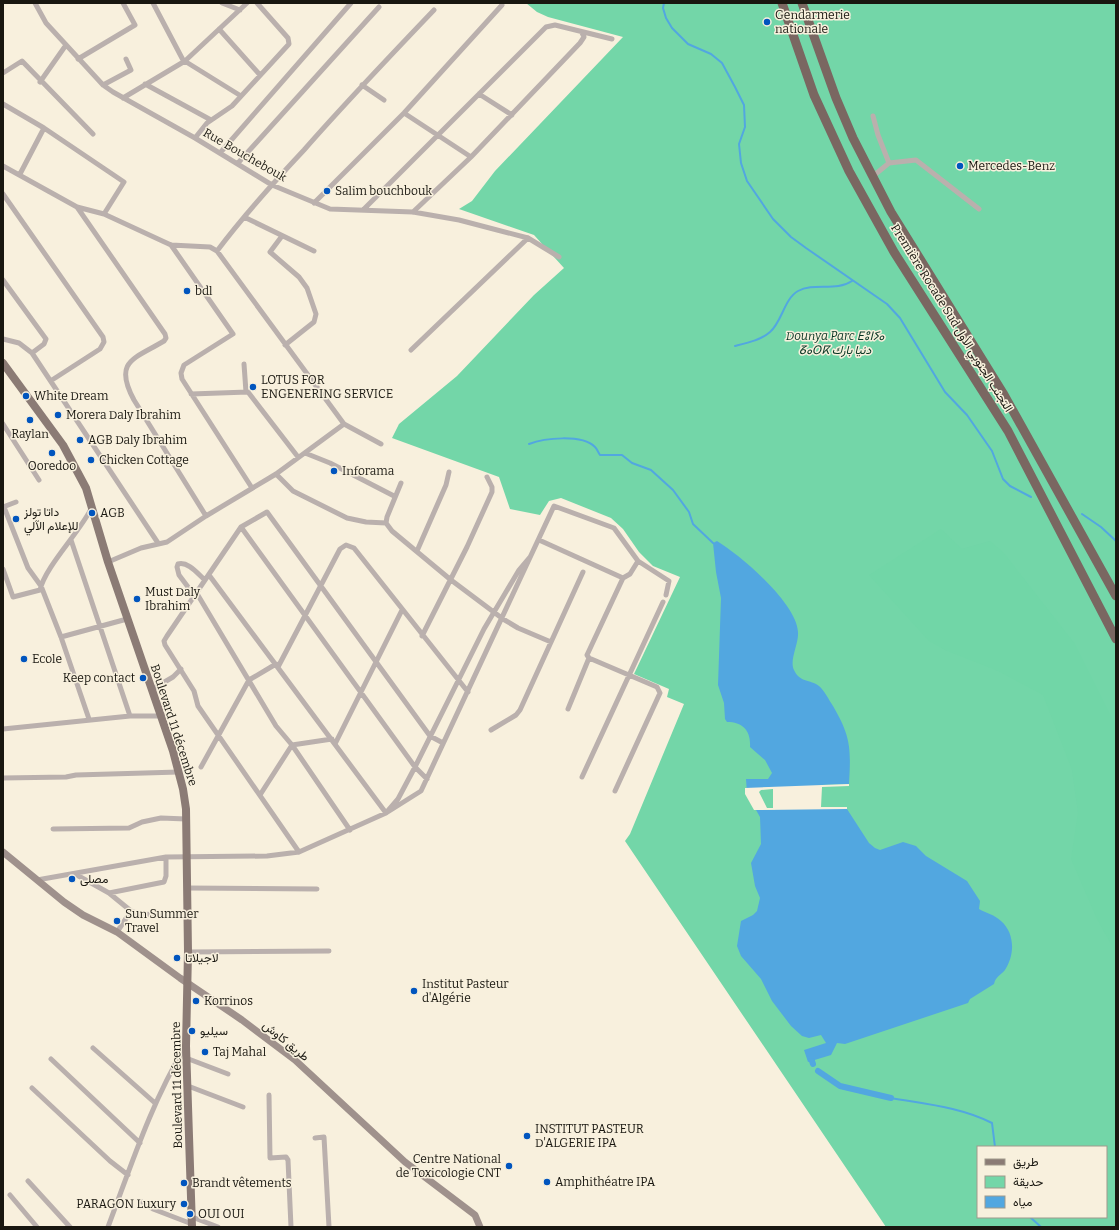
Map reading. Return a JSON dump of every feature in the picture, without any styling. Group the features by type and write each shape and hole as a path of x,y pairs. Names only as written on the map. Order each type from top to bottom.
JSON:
{"highway":[{"name":"Première Rocade Sud التجنب الجنوبي الأول","path":"782,3 814,95 849,171 894,252 1008,431 1116,639"},
{"name":"Première Rocade Sud التجنب الجنوبي الأول","path":"802,3 836,98 872,177 891,212 1003,393 1116,596"}],"main road":[{"name":"Boulevard 11 décembre","path":"3,363 63,445 86,488 108,562 179,772 183,789 186,819 188,952 186,1058 192,1222"}],"street":[{"name":"Rue Bouchebouk","path":"35,3 46,23 103,85 123,98 238,163 272,185 330,209 364,209 413,212 459,220 528,238 559,256"},
{"path":"78,59 135,25 123,3"},
{"path":"153,3 180,55 185,61 241,96"},
{"path":"222,3 240,10"},
{"path":"123,98 185,61 247,3"},
{"path":"195,138 211,120 227,110 288,46 288,38 257,3"},
{"path":"220,153 351,3"},
{"path":"314,202 404,112 502,5"},
{"path":"238,163 379,7"},
{"path":"217,251 244,216 362,85 434,10"},
{"path":"364,209 546,27 555,26 612,39"},
{"path":"219,29 260,75"},
{"path":"413,212 471,157 580,43 584,37 582,33"},
{"path":"40,82 66,45"},
{"path":"103,85 131,70 126,59"},
{"path":"3,73 22,61 40,82 94,134"},
{"path":"145,84 211,120"},
{"path":"362,85 384,100"},
{"path":"479,94 512,115"},
{"path":"3,104 44,128 124,182 104,214"},
{"path":"404,112 422,126 439,135 471,157"},
{"path":"873,116 878,135 889,163"},
{"path":"20,174 44,128"},
{"path":"872,177 889,163 916,160 979,209"},
{"path":"3,166 20,174 77,207 104,214 171,244 210,247 217,251 344,424 381,444"},
{"path":"3,194 103,337 104,342 100,349 52,380"},
{"path":"77,207 165,334 166,338 164,341 129,362 125,370 125,381 134,400 206,516"},
{"path":"244,216 314,251"},
{"path":"282,236 270,252 299,277 307,288 316,314 314,322 285,345"},
{"path":"411,350 528,238"},
{"path":"171,244 233,334 184,365 180,373 191,394 252,488"},
{"path":"3,280 46,339 44,344 32,353"},
{"path":"3,339 19,343 32,353 52,380 158,543"},
{"path":"244,364 246,392"},
{"path":"191,394 248,392 298,457"},
{"path":"3,424 39,480"},
{"path":"108,562 158,543 162,544 167,542 206,516 276,474 344,424"},
{"path":"305,453 330,463 394,496"},
{"path":"417,551 446,484 449,472"},
{"path":"276,474 293,491 347,518 366,522 386,523"},
{"path":"422,636 451,580 492,492 492,487 487,477"},
{"path":"386,523 394,496 401,483"},
{"path":"16,502 4,507 28,568 41,586 61,637 89,720"},
{"path":"36,881 166,857 267,856 299,852 350,830 386,812 421,791 533,555 553,507 556,505 614,528 638,561 669,581 666,595"},
{"path":"3,569 13,597 40,590 41,586 71,540 84,524 91,509"},
{"path":"299,852 198,706 194,691 165,645 164,641 241,527 267,512 430,736 443,744"},
{"path":"386,523 392,531 451,580 503,619 518,628 551,642"},
{"path":"241,527 415,767 427,779"},
{"path":"71,540 130,716"},
{"path":"539,540 623,578"},
{"path":"202,767 249,680 277,666 306,615 340,549 346,545 354,548 422,636 468,692"},
{"path":"386,812 398,799 494,611 521,566 533,555"},
{"path":"568,709 589,658 587,654 623,578 630,574 638,561"},
{"path":"205,580 187,565 182,563 178,564 177,567 179,576 195,593 276,726 292,745 350,830"},
{"path":"491,730 520,710 583,572"},
{"path":"209,575 386,812"},
{"path":"582,777 662,602"},
{"path":"334,741 362,692 402,610"},
{"path":"61,637 127,619"},
{"path":"589,658 657,687 660,693 615,791"},
{"path":"151,690 173,677 181,669"},
{"path":"3,729 130,716 160,716"},
{"path":"292,745 334,741"},
{"path":"260,795 292,745"},
{"path":"3,778 179,772"},
{"path":"53,829 129,828 142,822 161,818 186,819"},
{"name":"طريق كاوش","path":"3,852 36,881 84,915 117,932 188,984 242,1020 295,1060 406,1162 475,1215 480,1227"},
{"path":"108,894 164,882 166,876 166,857"},
{"path":"75,874 108,894 131,911 140,914 187,916"},
{"path":"187,888 317,888"},
{"path":"117,932 131,911"},
{"path":"188,952 329,951"},
{"path":"108,1227 155,1103 167,1077 186,1046"},
{"path":"93,1048 155,1103"},
{"path":"186,1058 228,1074"},
{"path":"51,1059 140,1143"},
{"path":"188,1086 243,1107"},
{"path":"32,1088 110,1161 128,1175"},
{"path":"269,1095 270,1158 286,1157 288,1160 291,1227"},
{"path":"315,1138 324,1137 329,1227"},
{"path":"28,1181 70,1227"},
{"path":"10,1195 38,1227"},
{"path":"142,1202 153,1210 192,1222 218,1227"}],"green space":[{"name":"Dounya Parc ⴹⵓⵏⵢⴰ ⵒⴰⵔⴽ دنيا بارك","path":"526,3 1116,3 1116,1227 886,1227 625,841 630,834 684,704 667,697 669,689 634,674 680,577 653,566 639,552 623,529 611,518 561,498 549,501 540,515 510,509 499,477 392,438 399,424 457,376 534,295 564,268 534,235 459,209 472,201 495,171 623,37 548,17 537,12"},
{"path":"941,529 962,549 990,541 1004,553 1075,644 1116,726 1116,953 1097,919 1071,859 1078,812 1072,770 1043,695 998,671 945,650 929,641 869,575"}],"water":[{"path":"717,541 752,568 778,594 788,608 795,620 798,632 793,657 794,670 802,679 816,684 821,688 833,706 843,726 850,752 849,784 820,785 819,809 847,809 869,843 880,850 903,842 916,846 926,856 967,881 980,901 979,909 999,919 1006,926 1011,938 1011,958 1005,970 997,978 994,984 970,999 968,1003 845,1044 837,1043 831,1055 808,1062 804,1050 826,1043 821,1035 809,1038 802,1036 791,1026 772,1001 761,979 741,956 737,946 741,921 753,915 757,911 760,898 755,886 751,863 761,844 760,817 747,794 746,779 768,779 772,773 765,760 750,747 749,736 745,728 733,722 727,722 725,719 724,703 718,685 721,598 716,572 713,543","holes":["775,787 775,810 766,810 757,792 760,788"]}],"pier":[{"path":"849,784 849,786 822,787 821,807 847,807 847,809 754,810 745,794 745,788","holes":["773,789 773,808 767,808 759,792 761,790"]}],"waterway":[{"path":"664,3 663,8 666,18 672,28 688,44 711,54 722,63 735,87 744,105 745,127 739,144 741,163 747,181 773,219 791,237 887,304 900,318 945,392 967,415 992,451 1003,479 1010,486 1031,497"},
{"path":"735,346 758,339 770,332 774,328 789,299 798,291 811,287 839,286 852,281"},
{"path":"529,444 544,440 563,438 581,440 595,447 600,455 622,455 632,463 651,470 673,490 689,512 693,524 713,543"},
{"path":"1082,514 1101,527 1116,541"},
{"path":"818,1071 840,1086 891,1098"},
{"path":"891,1098 930,1104 968,1113 992,1123 995,1146"},
{"path":"1031,1218 1041,1227"}],"place":[{"name":"Gendarmerie nationale","path":"767,22"},
{"name":"Mercedes-Benz","path":"960,166"},
{"name":"Salim bouchbouk","path":"327,191"},
{"name":"bdl","path":"187,291"},
{"name":"LOTUS FOR ENGENERING SERVICE","path":"253,387"},
{"name":"White Dream","path":"26,396"},
{"name":"Morera Daly Ibrahim","path":"58,415"},
{"name":"Raylan","path":"30,420"},
{"name":"AGB Daly Ibrahim","path":"80,440"},
{"name":"Ooredoo","path":"52,453"},
{"name":"Chicken Cottage","path":"91,460"},
{"name":"Inforama","path":"334,471"},
{"name":"AGB","path":"92,513"},
{"name":"داتا تولز للإعلام الآلي","path":"16,519"},
{"name":"Must Daly Ibrahim","path":"137,599"},
{"name":"Ecole","path":"24,659"},
{"name":"Keep contact","path":"143,678"},
{"name":"مصلى","path":"72,879"},
{"name":"Sun Summer Travel","path":"117,921"},
{"name":"لاجيلاتا","path":"177,958"},
{"name":"Institut Pasteur d'Algérie","path":"414,991"},
{"name":"Korrinos","path":"196,1001"},
{"name":"سيليو","path":"192,1031"},
{"name":"Taj Mahal","path":"205,1052"},
{"name":"INSTITUT PASTEUR D'ALGERIE IPA","path":"527,1136"},
{"name":"Centre National de Toxicologie CNT","path":"509,1166"},
{"name":"Amphithéatre IPA","path":"547,1182"},
{"name":"Brandt vêtements","path":"184,1183"},
{"name":"PARAGON Luxury","path":"184,1204"},
{"name":"OUI OUI","path":"190,1214"}]}
